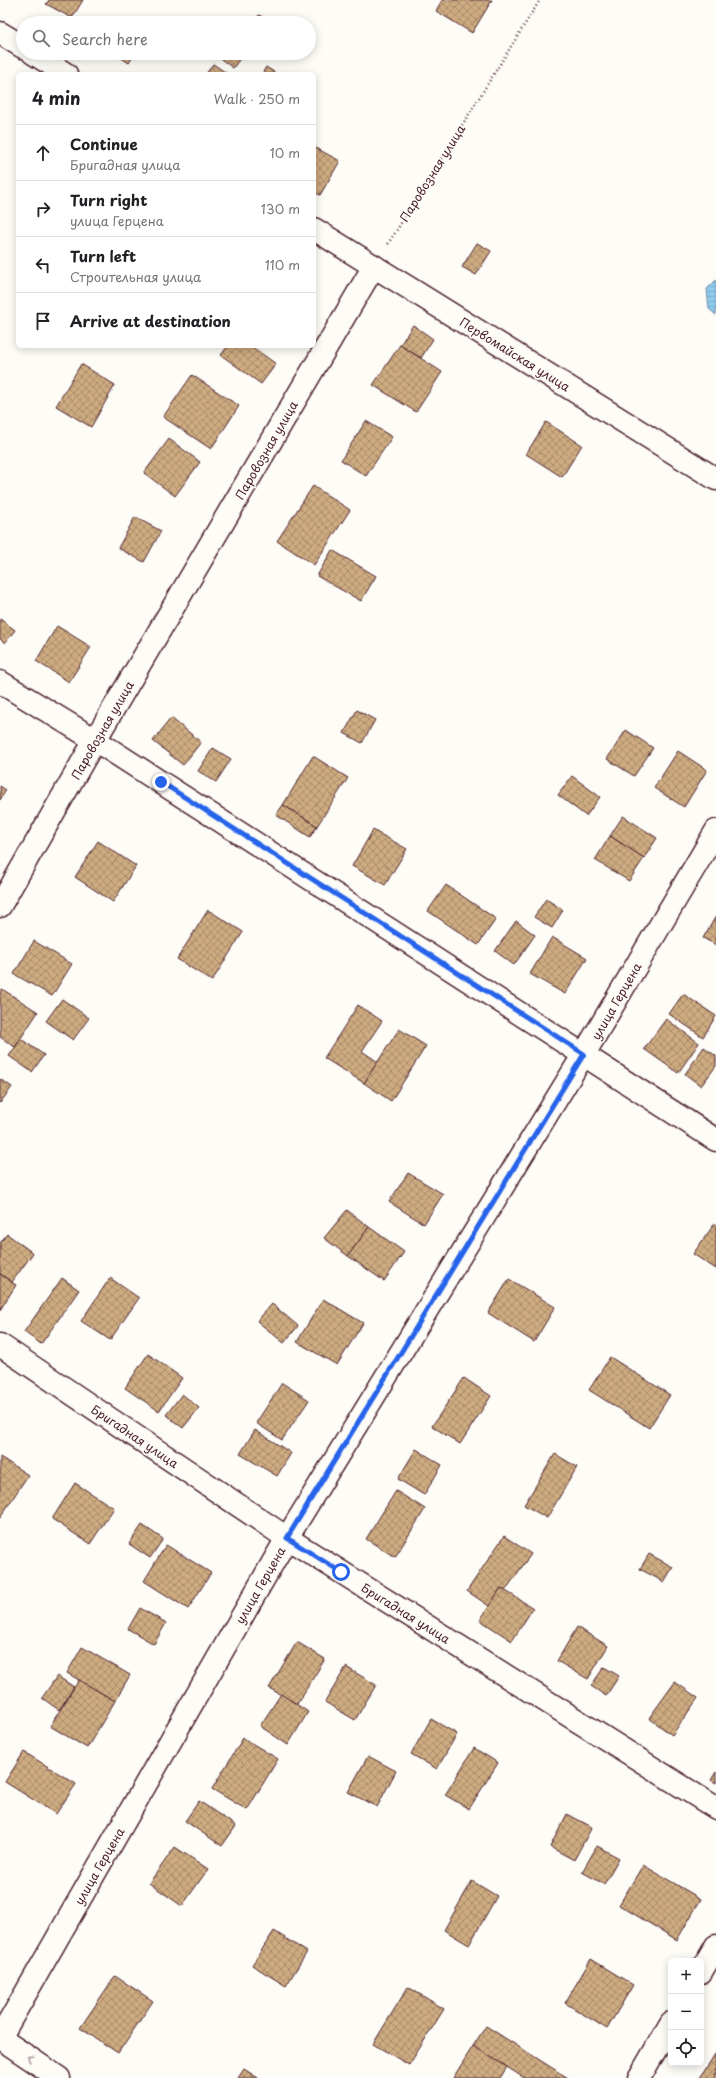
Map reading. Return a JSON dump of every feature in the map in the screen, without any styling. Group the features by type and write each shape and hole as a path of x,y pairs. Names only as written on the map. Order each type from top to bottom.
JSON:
{"street":[{"path":"0,33 16,43"},
{"path":"43,60 63,72"},
{"name":"Первомайская улица","path":"316,230 716,479"},
{"name":"Паровозная улица","path":"0,906 95,740 374,266"},
{"path":"0,682 95,740 716,1140"},
{"name":"улица Герцена","path":"0,2038 287,1538 584,1054 716,831"},
{"name":"Бригадная улица","path":"0,1345 287,1538 716,1808"},
{"path":"704,1967 716,1946"},
{"path":"639,2078 668,2028"},
{"path":"0,2038 59,2078"}],"path":[{"name":"Паровозная улица","path":"374,266 540,0"}],"water":[{"path":"716,280 716,315 709,309 707,289"}],"building":[{"path":"49,0 83,0 73,16 68,16 46,4"},
{"path":"442,0 492,0 472,33 436,11"},
{"path":"222,60 239,60 233,68"},
{"path":"213,64 225,72 207,72"},
{"path":"266,67 274,72 263,72"},
{"path":"316,148 340,161 320,195 316,193"},
{"path":"477,243 491,251 476,275 462,267"},
{"path":"413,325 433,339 421,358 400,345"},
{"path":"400,345 442,372 416,412 373,385"},
{"path":"226,348 254,348 276,364 261,384 221,355"},
{"path":"81,364 115,385 91,427 56,406"},
{"path":"192,375 239,406 211,449 163,417"},
{"path":"366,421 392,437 366,476 341,460"},
{"path":"546,422 582,445 562,477 526,454"},
{"path":"169,439 200,462 175,496 144,473"},
{"path":"313,486 350,510 314,565 277,541"},
{"path":"135,517 161,531 144,562 118,548"},
{"path":"332,550 376,576 361,601 317,576"},
{"path":"0,619 15,630 5,643 0,639"},
{"path":"57,626 91,647 69,682 36,661"},
{"path":"357,710 375,720 362,743 344,733"},
{"path":"171,718 201,742 183,765 153,741"},
{"path":"626,730 653,748 634,776 607,759"},
{"path":"213,748 231,759 216,782 198,771"},
{"path":"678,751 707,770 684,807 654,788"},
{"path":"313,756 348,778 317,826 283,805"},
{"path":"572,776 600,797 586,816 558,795"},
{"path":"0,786 6,790 0,800"},
{"path":"283,805 317,826 310,837 276,815"},
{"path":"623,816 657,838 644,858 610,836"},
{"path":"373,830 407,849 385,885 352,866"},
{"path":"610,836 644,858 629,881 595,860"},
{"path":"98,841 136,866 113,902 75,877"},
{"path":"446,885 496,919 478,945 428,911"},
{"path":"546,899 563,910 552,928 534,917"},
{"path":"208,910 243,932 212,981 177,959"},
{"path":"716,916 716,945 703,938"},
{"path":"516,921 535,935 514,965 495,951"},
{"path":"552,937 587,958 565,994 530,974"},
{"path":"34,941 72,964 52,996 14,974"},
{"path":"2,989 38,1012 15,1047 0,1037 0,993"},
{"path":"683,994 716,1016 703,1037 669,1014"},
{"path":"62,999 89,1018 73,1040 46,1021"},
{"path":"358,1005 382,1021 362,1051 378,1062 364,1083 324,1058"},
{"path":"666,1019 699,1043 678,1073 644,1049"},
{"path":"399,1029 426,1046 391,1101 364,1083"},
{"path":"21,1039 44,1055 32,1072 9,1056"},
{"path":"704,1047 716,1056 716,1066 701,1086 685,1074"},
{"path":"0,1079 12,1087 0,1103"},
{"path":"408,1173 443,1194 424,1224 389,1202"},
{"path":"347,1210 369,1227 348,1256 324,1238"},
{"path":"715,1223 716,1224 716,1269 693,1254"},
{"path":"369,1227 404,1252 384,1281 348,1256"},
{"path":"7,1234 33,1253 12,1282 0,1274 0,1243"},
{"path":"0,1274 16,1285 0,1310"},
{"path":"62,1278 79,1290 41,1344 24,1332"},
{"path":"110,1278 139,1298 110,1340 81,1321"},
{"path":"509,1279 555,1307 534,1342 488,1313"},
{"path":"323,1299 363,1323 337,1365 297,1342"},
{"path":"272,1304 298,1326 284,1343 257,1321"},
{"path":"148,1354 182,1378 159,1411 125,1388"},
{"path":"610,1357 670,1395 649,1428 589,1390"},
{"path":"464,1378 491,1396 460,1444 432,1426"},
{"path":"282,1383 309,1400 282,1440 256,1423"},
{"path":"182,1394 199,1408 183,1428 166,1415"},
{"path":"255,1430 291,1453 277,1476 240,1454"},
{"path":"416,1449 442,1465 424,1495 398,1479"},
{"path":"555,1454 577,1467 547,1518 524,1505"},
{"path":"0,1457 28,1475 0,1518"},
{"path":"75,1483 114,1508 90,1544 52,1519"},
{"path":"396,1491 425,1509 395,1557 366,1539"},
{"path":"142,1525 163,1539 150,1558 129,1544"},
{"path":"504,1536 531,1554 505,1591 501,1588 489,1606 467,1591"},
{"path":"166,1545 211,1573 188,1609 144,1581"},
{"path":"649,1554 673,1567 664,1582 640,1569"},
{"path":"501,1588 533,1608 512,1641 480,1620"},
{"path":"140,1608 166,1623 154,1644 128,1629"},
{"path":"577,1627 608,1646 588,1679 557,1661"},
{"path":"297,1642 325,1659 297,1704 269,1688"},
{"path":"82,1647 130,1675 115,1701 67,1673"},
{"path":"346,1667 376,1685 355,1720 325,1702"},
{"path":"604,1667 619,1676 606,1696 591,1686"},
{"path":"57,1676 74,1687 59,1710 42,1698"},
{"path":"79,1680 115,1701 87,1748 50,1726"},
{"path":"675,1682 698,1698 672,1735 649,1718"},
{"path":"281,1694 308,1712 288,1745 260,1726"},
{"path":"431,1719 457,1734 437,1769 411,1754"},
{"path":"243,1738 278,1759 247,1810 212,1789"},
{"path":"474,1748 498,1763 469,1809 445,1795"},
{"path":"24,1752 76,1784 56,1814 5,1782"},
{"path":"368,1756 396,1771 377,1807 348,1792"},
{"path":"716,1772 716,1783 711,1780"},
{"path":"199,1801 236,1826 222,1846 185,1821"},
{"path":"567,1814 592,1827 574,1860 550,1847"},
{"path":"597,1846 619,1858 604,1884 582,1872"},
{"path":"175,1847 208,1869 182,1906 149,1883"},
{"path":"643,1865 701,1899 677,1940 619,1905"},
{"path":"472,1881 497,1896 469,1945 444,1930"},
{"path":"274,1931 307,1952 286,1986 252,1965"},
{"path":"591,1959 633,1985 607,2029 565,2003"},
{"path":"115,1976 153,2001 118,2053 80,2028"},
{"path":"408,1987 444,2009 409,2065 373,2044"},
{"path":"486,2026 568,2078 524,2078 473,2046"},
{"path":"473,2046 507,2067 500,2078 453,2078"},
{"path":"715,2054 716,2078 700,2078"},
{"path":"244,2069 258,2078 238,2078"}],"route":[{"path":"161,782 584,1054 287,1538 341,1572"}]}
